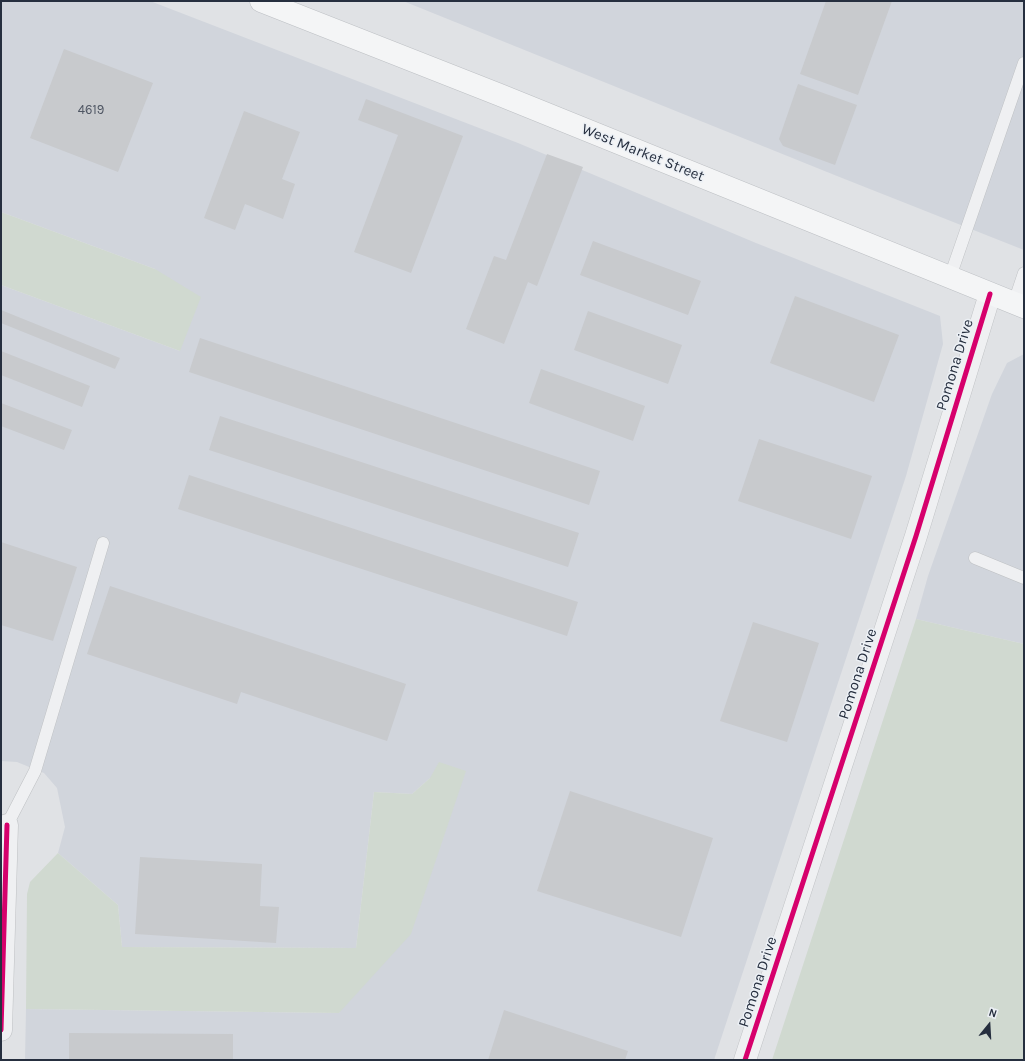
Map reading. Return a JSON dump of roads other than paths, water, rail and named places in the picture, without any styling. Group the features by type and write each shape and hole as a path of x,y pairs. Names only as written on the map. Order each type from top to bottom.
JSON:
{"main road":[{"name":"West Market Street","path":"261,1 500,95 1019,305"}],"street":[{"name":"Pomona Drive","path":"745,1060 913,544 990,294"},
{"path":"1,1030 7,825"}],"lane":[{"path":"950,277 1024,63"},
{"path":"1019,305 1024,273"},
{"path":"7,825 35,771 58,690 104,543"},
{"path":"975,558 1024,578"}]}
